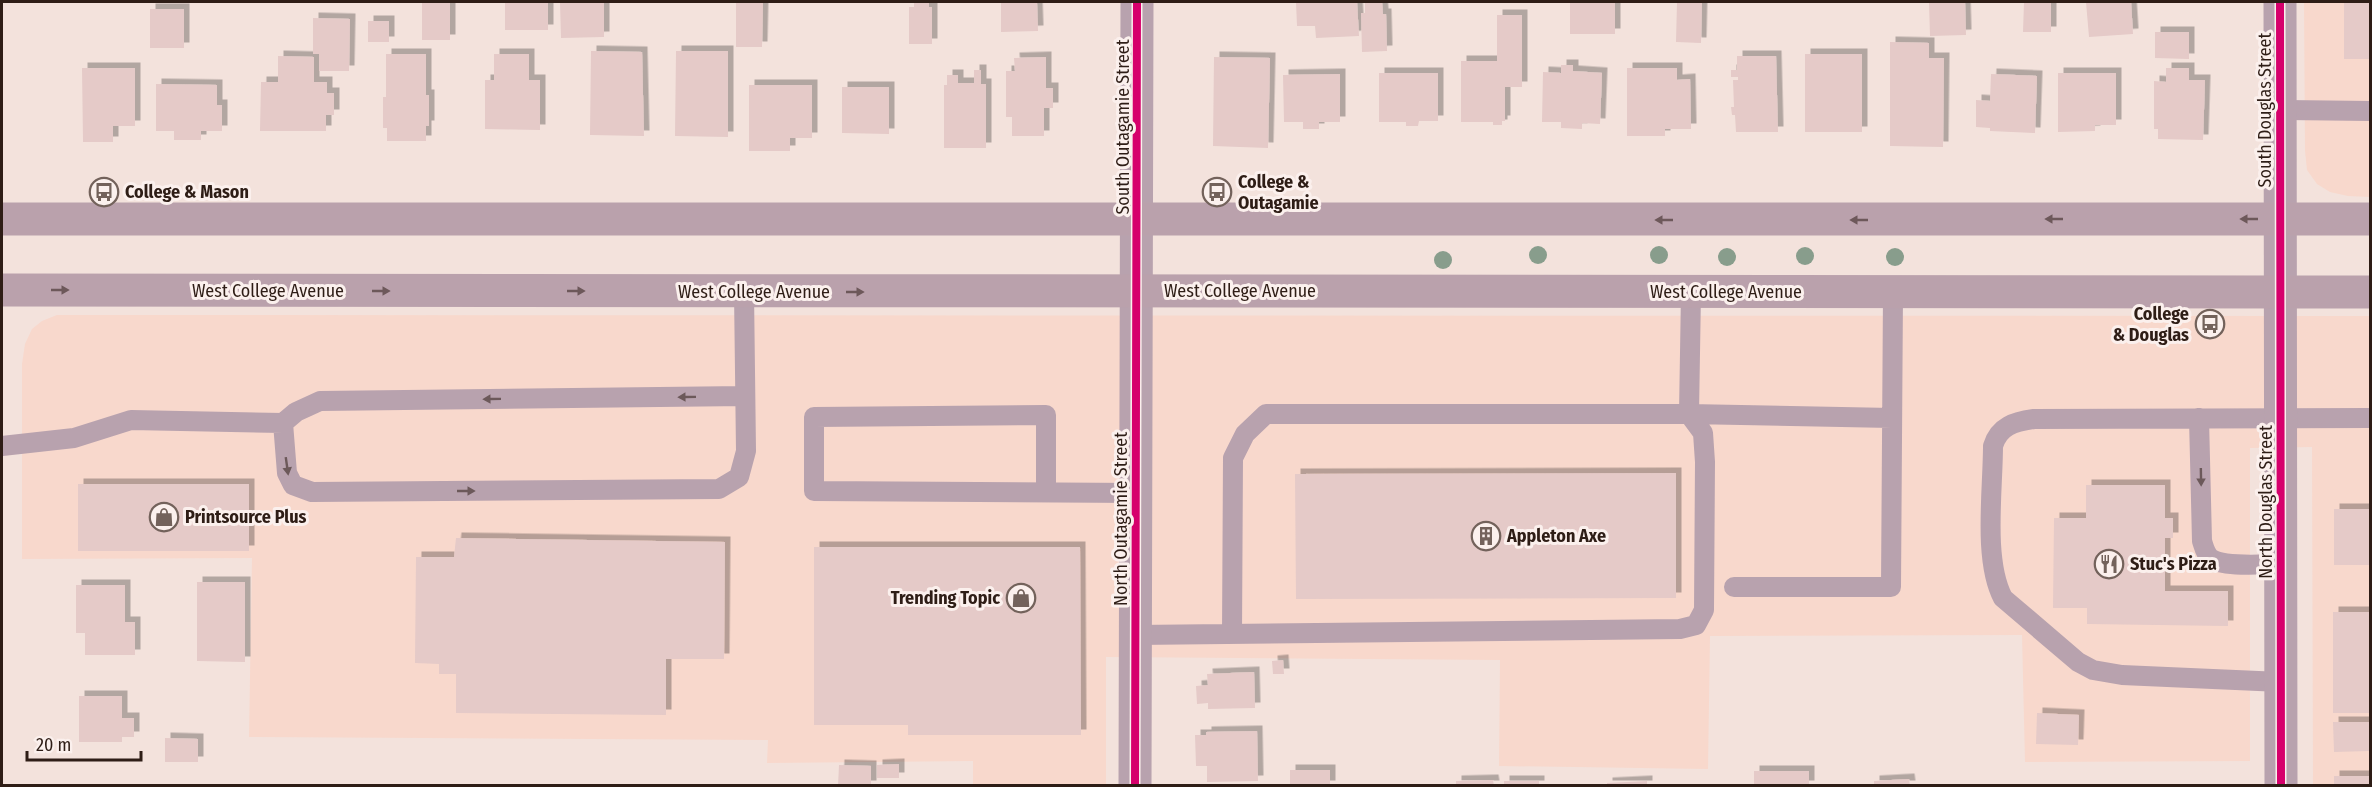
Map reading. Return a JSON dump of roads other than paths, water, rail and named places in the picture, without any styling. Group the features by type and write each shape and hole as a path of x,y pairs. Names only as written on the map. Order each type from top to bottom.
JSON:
{"main road":[{"path":"2,219 2370,219"},
{"name":"West College Avenue","path":"2,290 2370,292"}],"street":[{"name":"South Outagamie Street","path":"1137,2 1138,253"},
{"name":"South Douglas Street","path":"2280,2 2281,219"},
{"name":"North Douglas Street","path":"2281,219 2281,786"},
{"name":"North Outagamie Street","path":"1135,786 1138,253"}],"lane":[{"path":"2279,110 2370,111"},
{"path":"283,423 286,473 293,485 312,492 719,489 739,477 746,451 744,292"},
{"path":"1136,635 1680,629 1696,625 1704,610 1705,462 1703,433 1689,414 1691,292"},
{"path":"1734,587 1891,587 1893,293"},
{"path":"2,446 74,438 130,420 283,423 296,412 320,401 745,396"},
{"path":"1232,634 1233,458 1245,434 1266,414 1689,414 1892,418"},
{"path":"1046,492 1046,415 814,417 814,491 1137,493"},
{"path":"2199,418 2202,541 2205,551 2211,558 2223,563 2281,564"},
{"path":"2281,682 2122,675 2093,670 2078,662 2003,598 1996,585 1991,531 1993,447 1996,435 2015,422 2034,419 2370,418"}],"place":[{"name":"College & Mason","path":"104,192"},
{"name":"College & Outagamie","path":"1217,192"},
{"name":"College & Douglas","path":"2210,324"},
{"name":"Printsource Plus","path":"164,517"},
{"name":"Appleton Axe","path":"1486,536"},
{"name":"Stuc's Pizza","path":"2109,564"},
{"name":"Trending Topic","path":"1021,598"}]}
